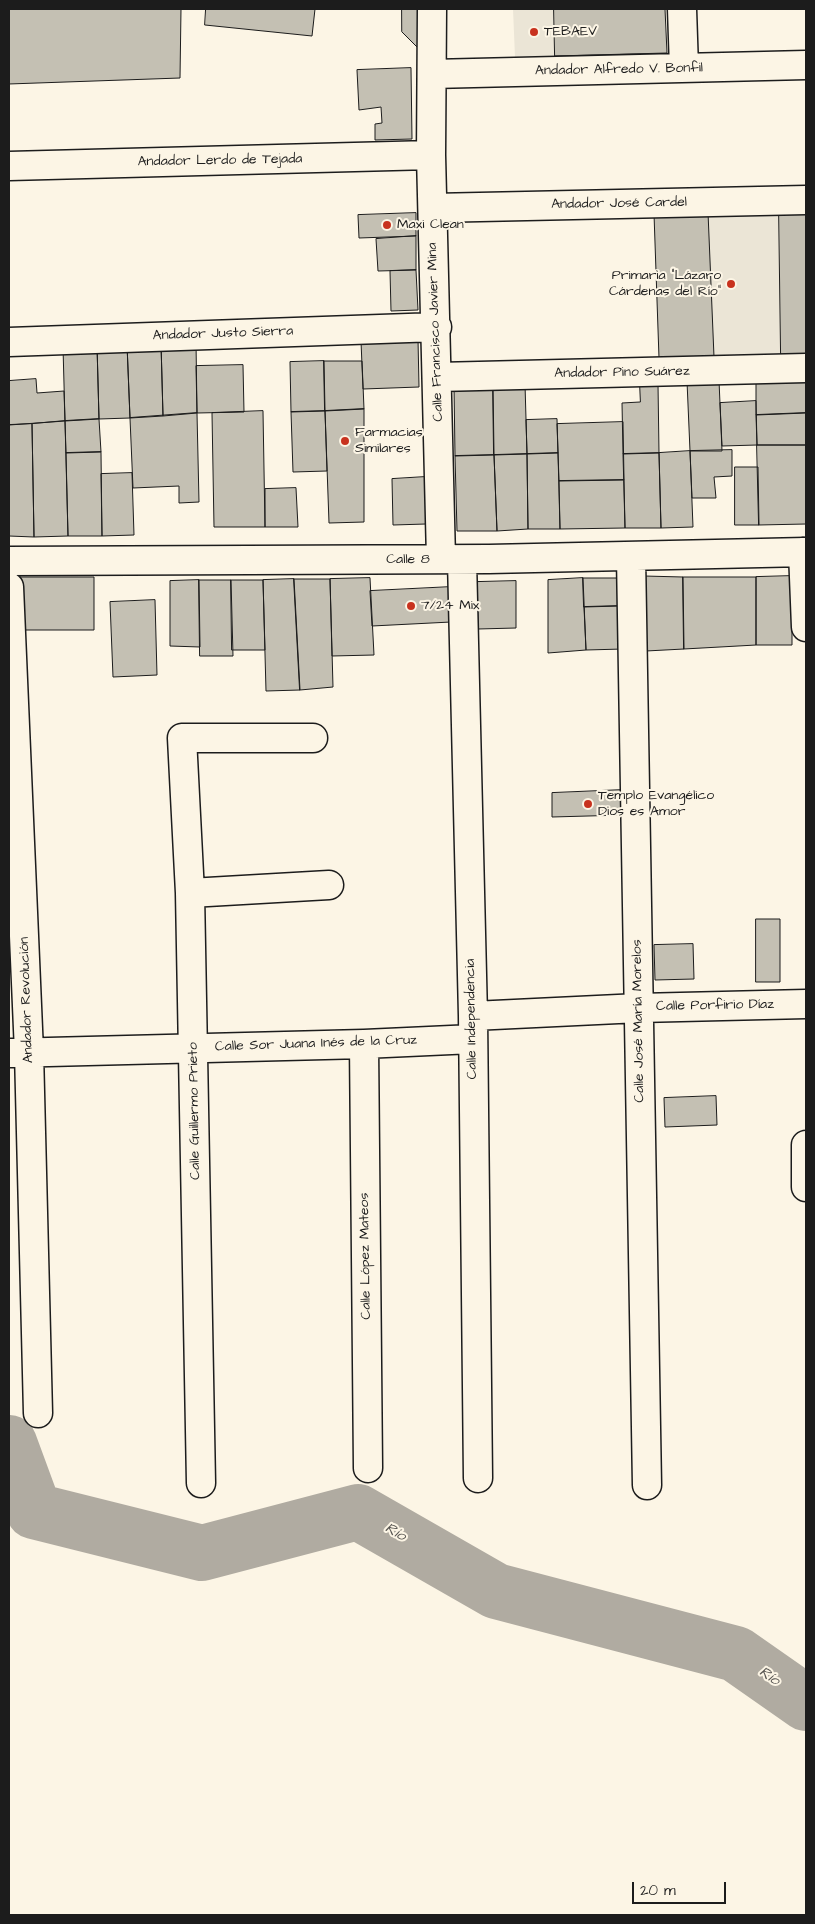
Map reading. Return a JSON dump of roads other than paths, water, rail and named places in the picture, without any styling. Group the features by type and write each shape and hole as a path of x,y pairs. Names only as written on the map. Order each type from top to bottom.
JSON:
{"street":[{"name":"Calle Francisco Javier Mina","path":"432,9 431,155 438,377 452,560"},
{"path":"682,9 684,68"},
{"name":"Andador Alfredo V. Bonfil","path":"432,74 806,65"},
{"name":"Andador Lerdo de Tejada","path":"9,166 431,155"},
{"name":"Andador José Cardel","path":"432,208 806,200"},
{"name":"Andador Justo Sierra","path":"9,342 437,327"},
{"name":"Andador Pino Suárez","path":"438,377 806,368"},
{"path":"805,552 806,627"},
{"name":"Calle 8","path":"9,562 452,560 805,552"},
{"name":"Calle José María Morelos","path":"631,557 647,1485"},
{"name":"Calle Independencia","path":"452,560 473,1027 478,1478"},
{"name":"Andador Revolución","path":"9,587 19,1052 38,1413"},
{"name":"Calle Guillermo Prieto","path":"201,1483 194,1048 190,893 182,738 313,738"},
{"path":"190,893 329,886"},
{"name":"Calle Porfirio Díaz","path":"473,1027 639,1008 806,1004"},
{"name":"Calle Sor Juana Inés de la Cruz","path":"19,1052 364,1044 473,1027"},
{"name":"Calle López Mateos","path":"364,1044 368,1468"},
{"path":"806,1145 806,1187"}],"waterway":[{"name":"Río","path":"9,1443 34,1511 202,1553 358,1512 496,1591 736,1654 806,1703"}],"place":[{"name":"TEBAEV","path":"534,32"},
{"name":"Maxi Clean","path":"387,225"},
{"name":"Primaria \"Lázaro Cárdenas del Río\"","path":"731,284"},
{"name":"Farmacias Similares","path":"345,441"},
{"name":"7/24 Mix","path":"411,606"},
{"name":"Templo Evangélico Dios es Amor","path":"588,804"}]}
